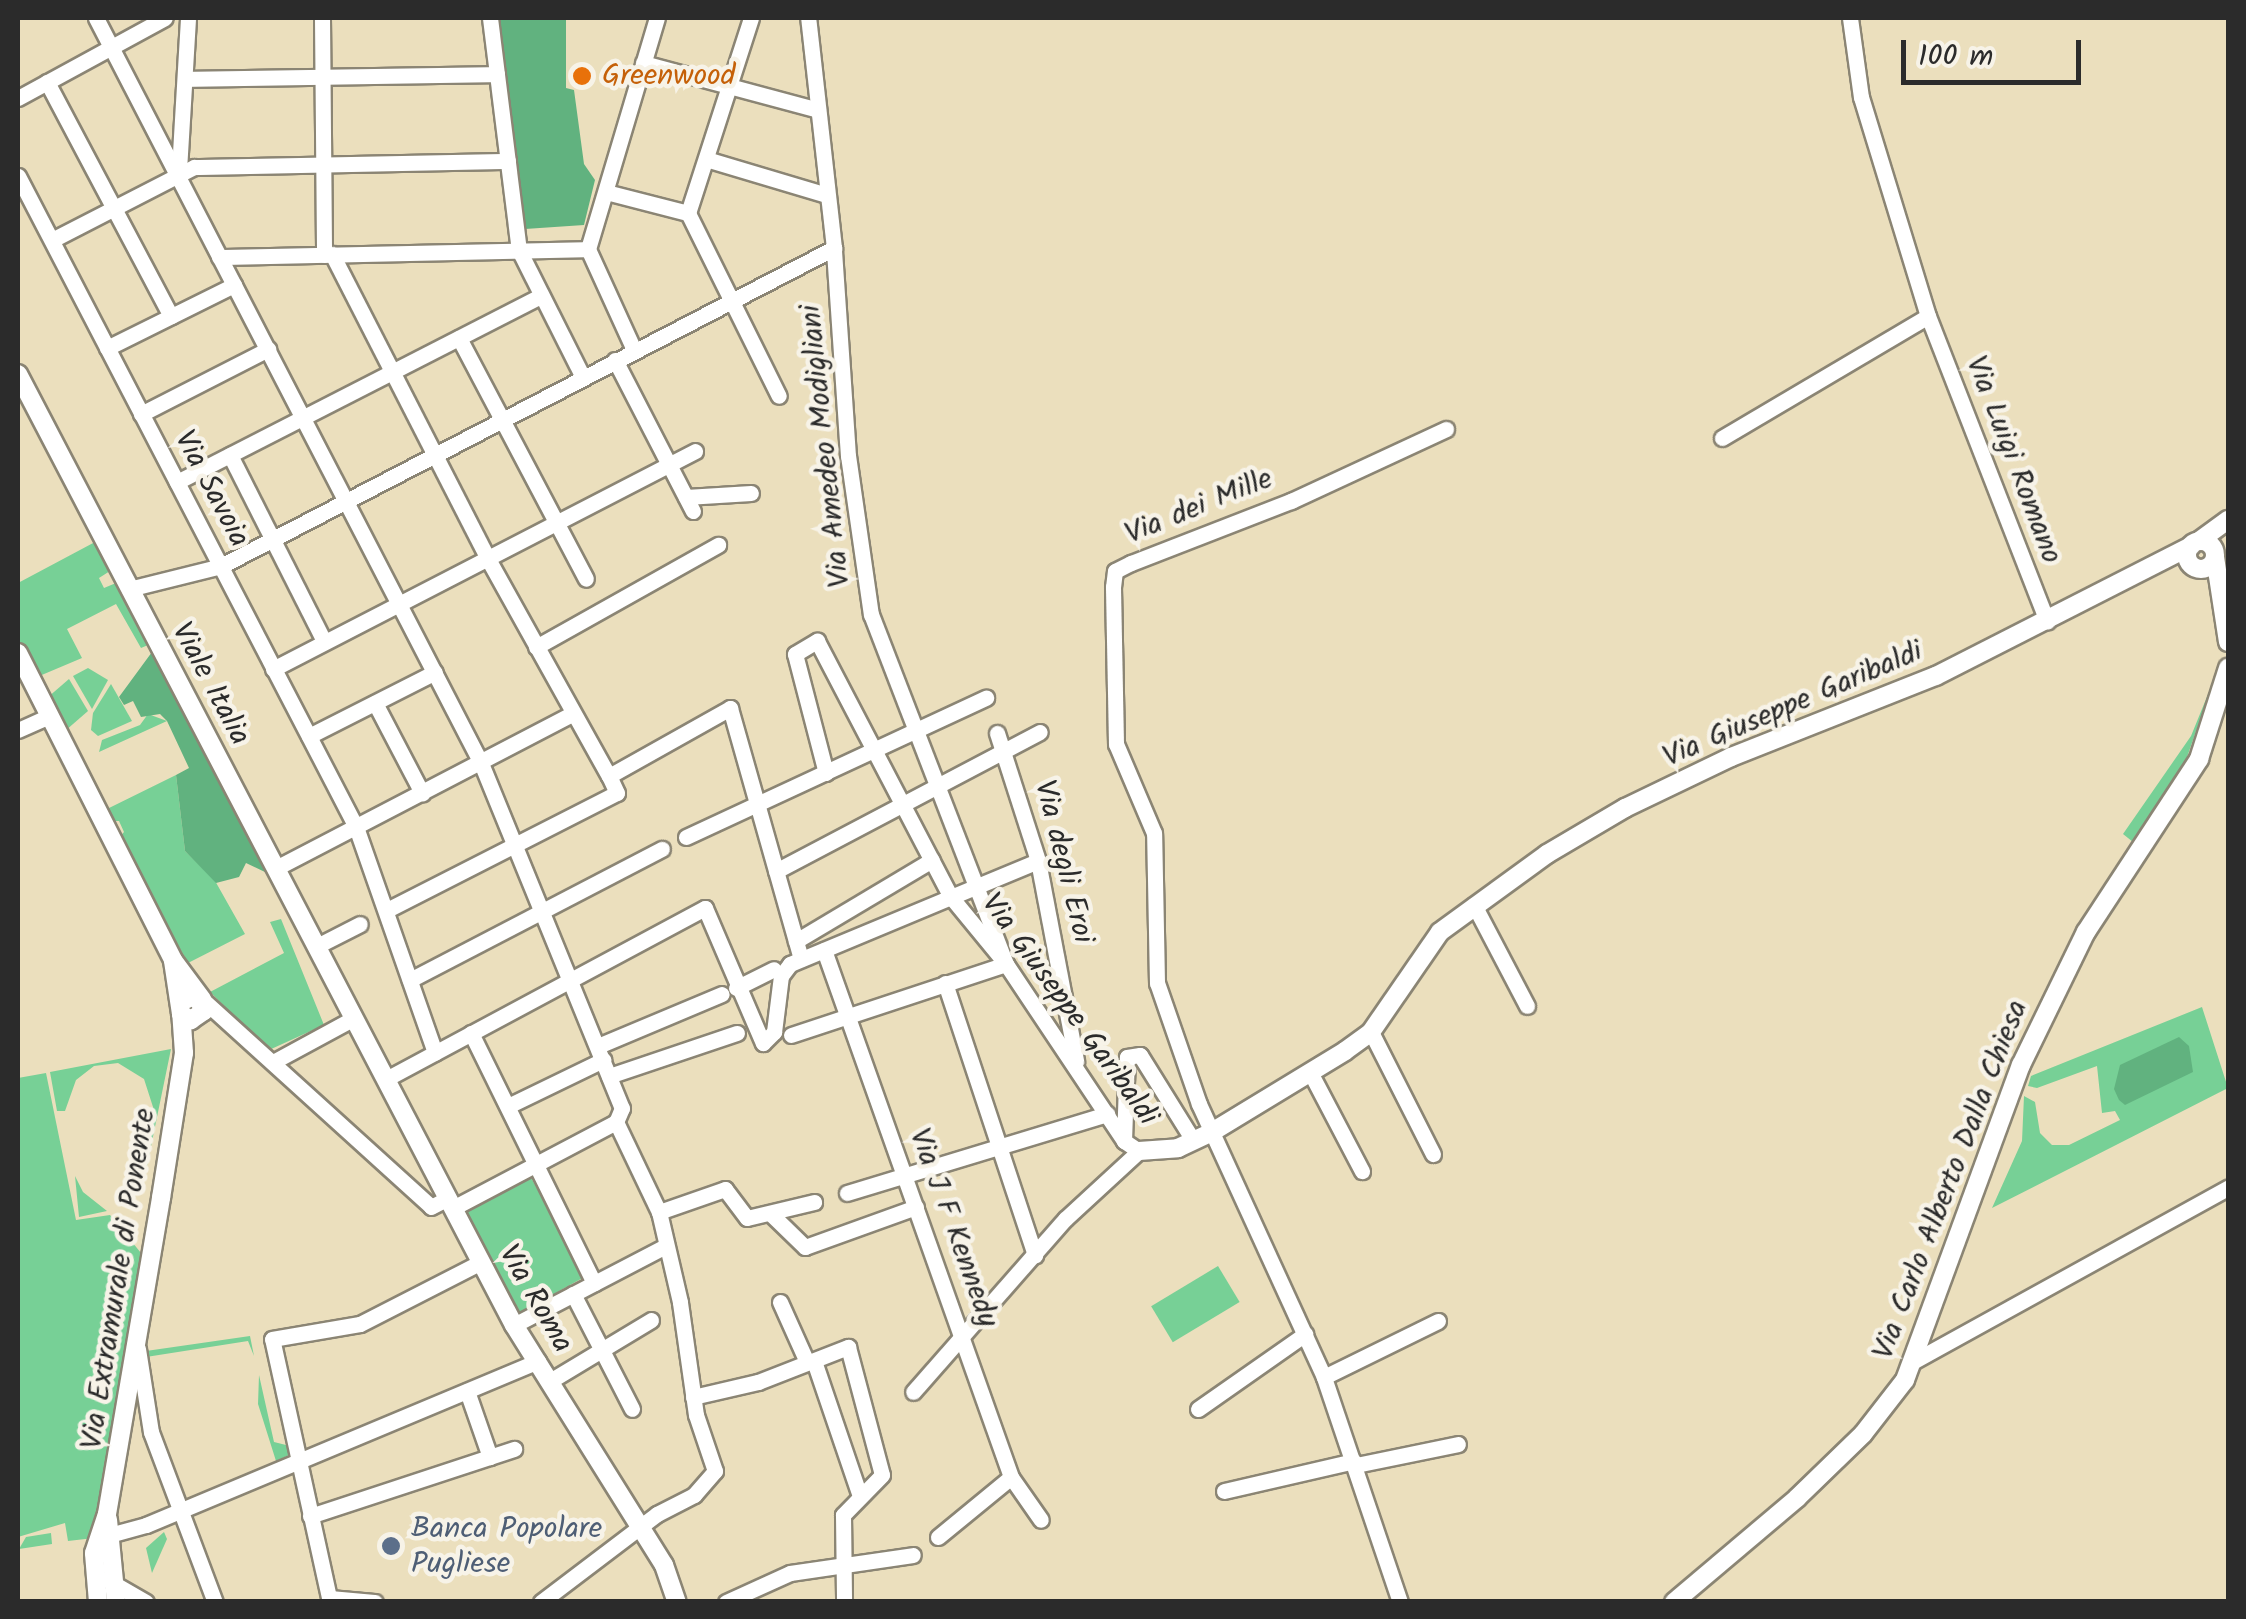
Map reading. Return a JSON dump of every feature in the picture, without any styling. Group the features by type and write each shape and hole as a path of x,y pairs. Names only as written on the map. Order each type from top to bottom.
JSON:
{"main road":[{"name":"Viale Italia","path":"18,374 354,1018"},
{"path":"2225,522 2201,555 2227,633"},
{"name":"Via Giuseppe Garibaldi","path":"1132,1146 1193,1140 1212,1132 1371,1032 1440,932 1474,905 1625,808 1731,757 1936,676 2162,562 2201,555"},
{"path":"18,653 173,960 192,1010"},
{"name":"Via Carlo Alberto Dalla Chiesa","path":"1674,1602 1863,1434 1914,1361 2028,1048 2086,932 2199,759 2228,668"},
{"name":"Via Extramurale di Ponente","path":"116,1592 106,1537 107,1514 135,1386 137,1342 192,1010"},
{"name":"Via Roma","path":"354,1018 514,1325 642,1530 677,1602"},
{"name":"Via Extramurale di Ponente","path":"98,1602 92,1573 106,1537"}],"street":[{"path":"96,18 179,170 218,257 482,763 622,1108 616,1122 534,1166 450,1203 431,1207 235,1028 192,1010"},
{"path":"18,98 165,18"},
{"path":"179,170 188,18"},
{"path":"322,18 328,254 488,559 617,793 386,910"},
{"path":"490,18 519,250 583,377"},
{"path":"634,350 588,249 657,18"},
{"path":"751,18 688,214 779,396"},
{"name":"Via Amedeo Modigliani","path":"808,18 834,248 848,456 868,598 912,732 978,885 1006,964"},
{"name":"Via Luigi Romano","path":"1850,18 1861,96 1928,316 2047,622"},
{"path":"644,63 818,110"},
{"path":"186,79 497,74"},
{"path":"47,82 171,316"},
{"path":"706,159 827,195"},
{"path":"52,240 179,170 508,161"},
{"name":"Via Savoia","path":"18,176 356,827 435,1053"},
{"path":"606,192 688,214"},
{"path":"129,590 221,566 834,248"},
{"path":"218,257 588,249"},
{"path":"107,348 234,285"},
{"path":"177,482 541,296"},
{"path":"1722,438 1928,316"},
{"path":"460,338 586,579"},
{"path":"141,414 268,349"},
{"path":"615,360 689,504 750,494"},
{"name":"Via dei Mille","path":"1212,1132 1157,983 1154,832 1116,744 1115,571 1446,429"},
{"path":"273,669 695,451"},
{"path":"230,454 324,641"},
{"path":"536,647 718,544"},
{"path":"826,772 799,681 799,647 823,644 950,896 1038,860"},
{"path":"309,736 435,672"},
{"path":"686,837 986,698"},
{"path":"375,703 422,794"},
{"path":"386,1080 706,908 729,991 756,1037 771,1040 781,976 801,959 730,708 609,776"},
{"path":"276,868 572,714"},
{"path":"18,730 48,716"},
{"path":"776,871 1040,732"},
{"name":"Via degli Eroi","path":"997,733 1038,860 1077,1065"},
{"path":"410,980 662,849"},
{"path":"796,941 932,860"},
{"name":"Via Giuseppe Garibaldi","path":"801,959 950,896 1006,964 1132,1146"},
{"path":"1474,905 1527,1006"},
{"path":"317,946 360,924"},
{"name":"Via J F Kennedy","path":"824,950 1011,1477 1040,1520"},
{"path":"792,1034 1006,964"},
{"path":"508,1106 600,1053 774,969"},
{"path":"945,983 1035,1255"},
{"path":"272,1062 354,1018"},
{"path":"1371,1032 1433,1154"},
{"path":"610,1076 737,1033"},
{"path":"471,1034 594,1283"},
{"path":"913,1392 1132,1146 1127,1058 1140,1055 1193,1140"},
{"path":"1310,1072 1362,1171"},
{"path":"846,1193 1107,1114"},
{"path":"541,1602 694,1495 715,1471 693,1396 680,1302 659,1212 616,1122"},
{"path":"1212,1132 1324,1377 1400,1602"},
{"path":"659,1212 725,1188 747,1218 814,1202"},
{"path":"1914,1361 2228,1188"},
{"path":"772,1215 804,1247 916,1207"},
{"path":"514,1325 664,1246"},
{"path":"375,1602 329,1600 272,1338 360,1324 481,1262"},
{"path":"573,1294 632,1409"},
{"path":"780,1302 811,1361 859,1493"},
{"path":"550,1381 651,1320"},
{"path":"1324,1377 1438,1321"},
{"path":"1198,1409 1305,1334"},
{"path":"693,1396 848,1347 882,1475 859,1493 843,1515 838,1563 844,1602"},
{"path":"106,1537 299,1462 538,1361"},
{"path":"135,1386 215,1602"},
{"path":"467,1391 490,1456"},
{"path":"1224,1491 1458,1444"},
{"path":"310,1516 514,1448"},
{"path":"938,1537 1011,1477"},
{"path":"726,1602 790,1573 913,1555"},
{"path":"92,1573 116,1592 146,1602"}],"green space":[{"path":"499,18 566,18 566,88 574,90 584,164 595,180 584,225 525,229"},
{"path":"95,542 110,571 99,578 104,588 116,583 148,645 141,648 116,604 67,629 82,658 37,677 18,638 18,583"},
{"path":"152,652 267,873 246,863 239,877 216,883 185,851 176,775 189,768 167,721 160,714 141,717 133,701 124,705 119,697"},
{"path":"88,668 108,680 92,709 73,676"},
{"path":"69,679 88,711 65,731 47,698"},
{"path":"2213,682 2185,763 2133,842 2123,834 2191,736"},
{"path":"111,684 132,721 98,736 91,730 93,713"},
{"path":"148,714 167,721 99,752 102,740 140,725"},
{"path":"176,775 185,851 214,879 245,934 188,963 118,839 124,832 119,821 110,821 105,810"},
{"path":"281,919 324,1025 269,1050 210,992 284,953 270,922"},
{"path":"2202,1007 2228,1088 1992,1208 2022,1141 2024,1096 2035,1102 2040,1133 2052,1145 2069,1145 2120,1120 2115,1111 2102,1113 2097,1066 2037,1088 2028,1086 2031,1076"},
{"path":"2179,1037 2189,1046 2193,1072 2125,1105 2119,1100 2114,1089 2120,1065"},
{"path":"171,1049 142,1190 132,1195 128,1186 141,1179 153,1107 144,1079 118,1063 94,1066 76,1080 65,1111 57,1111 50,1072"},
{"path":"46,1073 76,1220 110,1215 141,1253 94,1538 68,1541 65,1523 18,1537 18,1078"},
{"path":"529,1174 586,1276 520,1313 463,1210"},
{"path":"75,1176 83,1192 107,1211 79,1217"},
{"path":"1218,1266 1240,1302 1173,1342 1151,1306"},
{"path":"250,1336 254,1356 248,1341 146,1357 146,1351"},
{"path":"259,1375 274,1442 286,1445 289,1455 276,1461 258,1404"},
{"path":"164,1532 167,1539 152,1573 146,1548"},
{"path":"51,1533 52,1544 19,1549 26,1537"}],"place":[{"name":"Greenwood","path":"582,76"},
{"name":"Banca Popolare Pugliese","path":"391,1546"}]}
